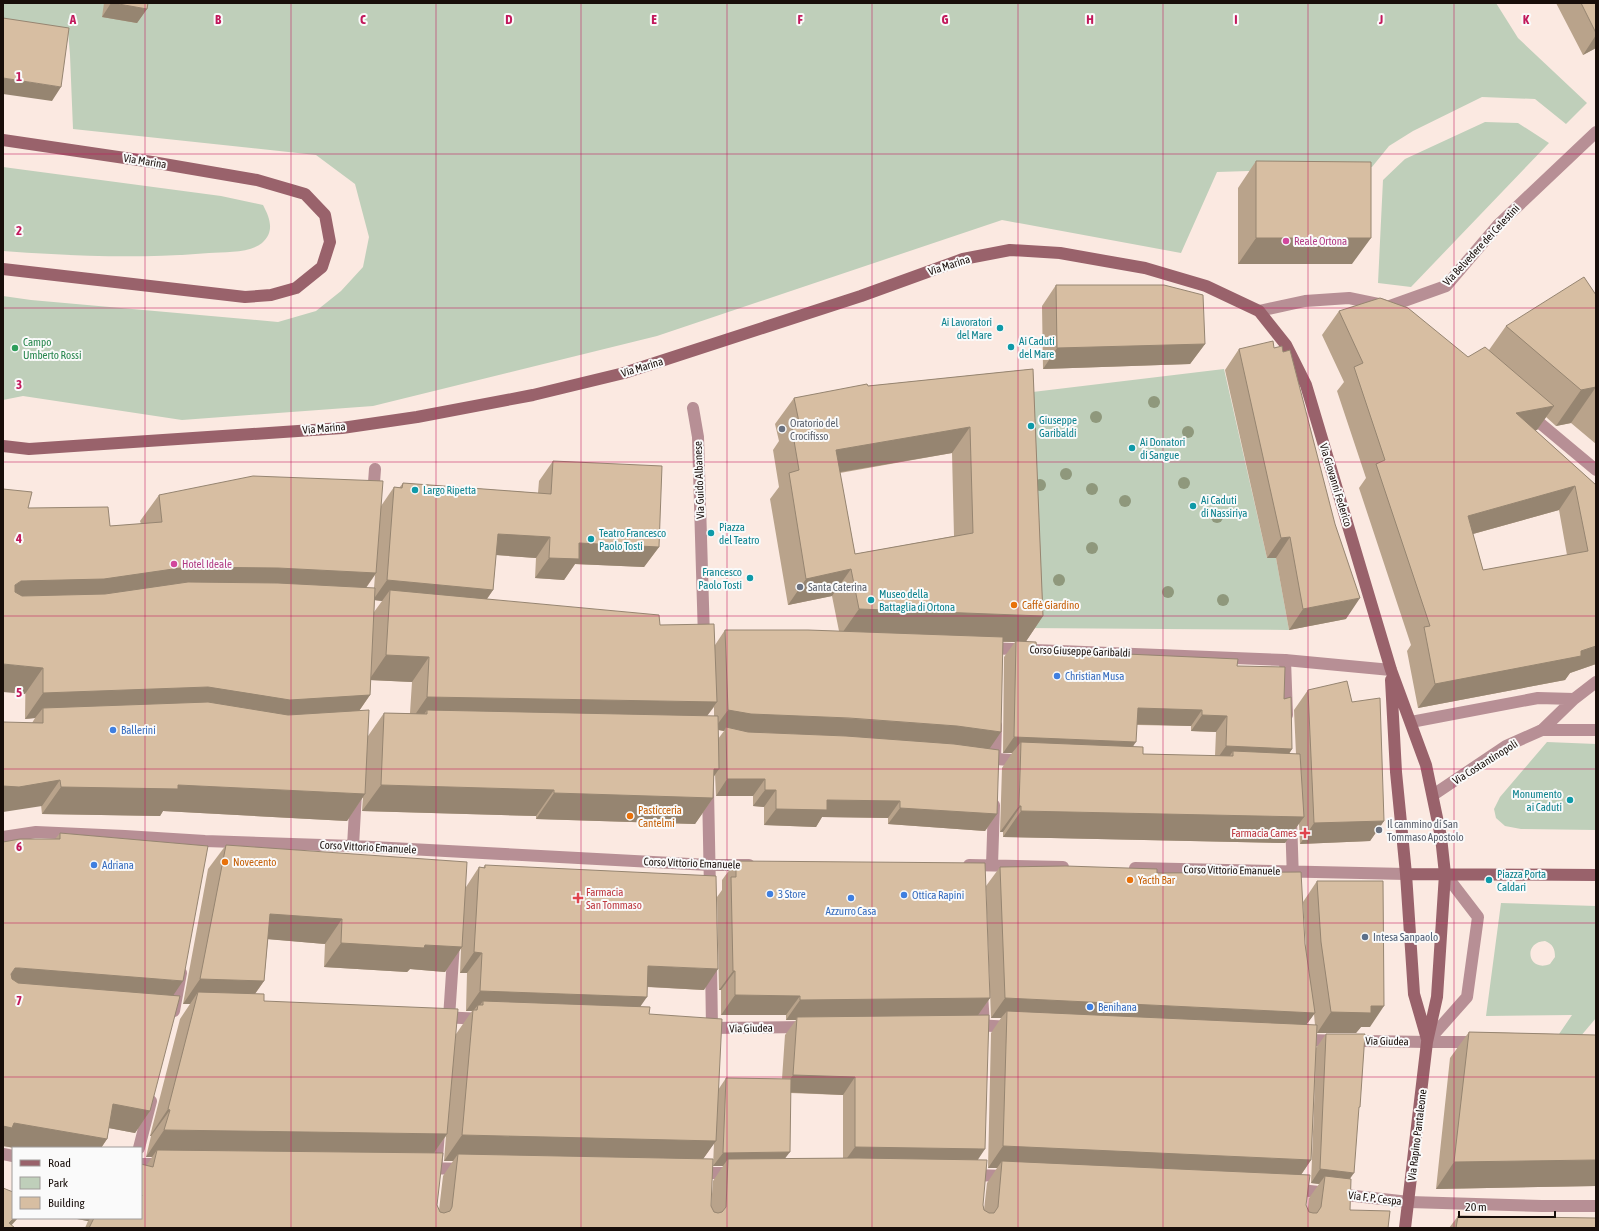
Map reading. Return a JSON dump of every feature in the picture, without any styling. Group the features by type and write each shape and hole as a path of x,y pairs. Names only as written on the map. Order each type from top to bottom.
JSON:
{"street":[{"name":"Via Belvedere dei Celestini","path":"1390,306 1446,286 1499,224 1596,132"},
{"name":"Via Marina","path":"3,140 152,162 257,180 305,194 324,215 330,242 322,267 296,288 271,295 244,297 3,269"},
{"name":"Via Marina","path":"3,446 29,449 342,428 417,417 533,395 624,373 861,296 963,259 1010,250 1060,253 1145,268 1206,286 1259,311"},
{"path":"1259,311 1305,301 1348,298 1390,306 1402,312"},
{"name":"Via Giovanni Federico","path":"1259,311 1286,345 1306,385 1391,670 1426,765 1441,837 1445,874"},
{"path":"1520,406 1596,470"},
{"name":"Via Guido Albanese","path":"693,408 698,437 708,638 704,653"},
{"path":"372,511 375,469"},
{"path":"688,636 708,638"},
{"name":"Corso Giuseppe Garibaldi","path":"974,647 1285,660 1391,670"},
{"path":"997,648 997,664"},
{"path":"1285,660 1287,728"},
{"name":"Via Giovanni Federico","path":"1391,670 1396,772 1406,874"},
{"name":"Via Costantinopoli","path":"1433,795 1506,746 1542,730 1574,699 1596,682"},
{"path":"1411,722 1538,698 1574,699"},
{"path":"995,775 996,712"},
{"path":"1542,730 1596,730"},
{"path":"973,757 1032,762"},
{"path":"708,781 710,904"},
{"path":"353,846 356,783"},
{"path":"992,865 994,790"},
{"path":"1290,803 1294,895"},
{"name":"Corso Vittorio Emanuele","path":"3,837 36,832 125,836 205,842 353,846 460,856 709,865 757,865"},
{"path":"203,856 205,842"},
{"path":"954,865 1072,867"},
{"path":"978,865 979,880"},
{"name":"Corso Vittorio Emanuele","path":"1127,868 1406,874"},
{"path":"1406,874 1596,875"},
{"name":"Via Rapino Pantaleone","path":"1406,874 1414,994 1427,1042"},
{"path":"1427,1042 1467,997 1478,917 1445,874"},
{"name":"Via Rapino Pantaleone","path":"1405,1228 1427,1042 1437,997 1445,874"},
{"path":"448,1033 455,931"},
{"path":"711,950 711,1044"},
{"path":"170,1026 170,1010 183,963"},
{"path":"982,981 984,1041"},
{"path":"170,1010 189,1011"},
{"path":"426,1017 497,1020"},
{"path":"960,1026 984,1025 1024,1027"},
{"name":"Via Giudea","path":"696,1028 821,1027"},
{"path":"1308,1027 1310,1040"},
{"name":"Via Giudea","path":"1286,1039 1493,1042"},
{"path":"139,1147 155,1087"},
{"path":"434,1183 440,1120"},
{"path":"705,1178 706,1158"},
{"path":"142,1164 179,1164"},
{"path":"413,1168 476,1169"},
{"path":"958,1174 980,1171 1020,1177"},
{"path":"979,1190 980,1171"},
{"path":"682,1173 705,1178 744,1173"},
{"path":"1301,1205 1303,1186"},
{"name":"Via F. P. Cespa","path":"1279,1189 1303,1186 1409,1202 1596,1206"}],"green space":[{"path":"3,3 1496,3 1518,38 1587,103 1566,124 1535,99 1482,97 1413,131 1389,146 1372,167 1217,172 1181,253 1002,220 657,336 373,406 182,420 23,396 3,400 3,296 31,300 278,322 316,311 341,291 363,267 369,237 355,184 316,155 73,129 68,31 3,20"},
{"path":"1485,122 1518,123 1549,143 1411,287 1378,283 1383,180 1405,159"},
{"path":"3,167 221,196 263,205 268,215 270,230 266,239 257,246 251,249 230,252 132,256 3,251"},
{"path":"1224,369 1267,558 1276,558 1289,630 1024,628 1015,394"},
{"path":"1547,742 1596,744 1596,830 1521,829 1505,826 1496,818 1494,809 1500,797"},
{"path":"1501,903 1596,906 1596,1018 1580,1037 1557,1037 1572,1015 1486,1016","holes":["1545,941 1553,947 1555,957 1550,964 1543,966 1533,961 1531,951 1533,946"]}],"building":[{"path":"113,3 148,3 147,9"},
{"path":"1581,3 1596,3 1596,33"},
{"path":"3,18 69,28 61,87 3,78"},
{"path":"1256,161 1371,162 1371,238 1256,238"},
{"path":"1584,277 1596,295 1596,387 1581,390 1506,326"},
{"path":"1056,285 1164,285 1203,295 1205,344 1057,348"},
{"path":"1380,298 1408,308 1468,357 1485,347 1554,406 1516,413 1596,485 1596,646 1581,651 1581,656 1435,684 1424,627 1430,626 1376,464 1385,460 1354,367 1363,363 1339,311","holes":["1575,486 1588,551 1483,570 1468,516"]},
{"path":"1273,341 1274,348 1282,346 1283,352 1290,350 1335,524 1360,598 1303,609 1290,537 1281,538 1239,349"},
{"path":"1033,369 1043,616 859,609 851,569 806,579 789,473 799,470 791,423 799,422 794,398 867,384 868,386","holes":["970,427 973,533 855,554 836,450"]},
{"path":"553,461 662,466 659,547 579,543 579,559 549,558 550,537 498,534 493,590 387,580 394,487 402,488 403,483 551,494"},
{"path":"253,476 383,481 376,573 278,568 187,567 104,579 21,581 15,585 15,592 22,596 105,594 188,582 278,583 375,588 370,695 290,700 208,687 43,693 43,668 3,664 3,489 32,492 28,508 108,507 110,526 162,522 159,495"},
{"path":"390,590 659,615 660,625 714,624 717,702 427,697 429,657 386,655"},
{"path":"725,630 808,630 1003,637 1001,732 957,726 849,718 751,714 728,710"},
{"path":"1016,641 1036,642 1037,650 1238,659 1237,666 1285,667 1284,699 1291,697 1292,749 1226,746 1227,716 1202,715 1202,710 1138,708 1136,742 1014,737"},
{"path":"1347,681 1352,702 1380,698 1384,821 1314,823 1308,690"},
{"path":"208,702 288,715 369,710 365,794 178,785 178,789 61,787 60,780 19,787 3,786 3,722 43,723 43,708"},
{"path":"427,710 718,716 719,769 714,769 713,798 554,793 554,790 381,785 384,713 427,714"},
{"path":"726,727 748,732 846,736 954,744 999,750 997,814 900,808 900,801 827,800 827,810 776,809 776,790 765,790 765,779 727,779"},
{"path":"1021,742 1143,747 1143,754 1233,756 1233,751 1300,754 1304,817 1021,811 1021,806 1019,806"},
{"path":"60,833 208,846 183,981 19,968 15,968 11,974 12,979 18,983 180,996 150,1111 113,1104 107,1139 14,1123 12,1128 3,1126 3,842 20,839 60,839"},
{"path":"226,845 467,862 462,947 425,945 424,948 341,943 342,919 270,914 264,981 200,979"},
{"path":"736,861 985,863 990,998 800,1000 800,996 735,995 731,877 736,877"},
{"path":"485,865 716,876 718,969 648,966 647,997 480,991 482,953 474,952 479,867 485,868"},
{"path":"1066,866 1157,869 1157,873 1301,872 1305,944 1315,1013 1005,998 1000,867"},
{"path":"1317,881 1383,881 1384,1006 1371,1006 1371,1013 1331,1012 1321,942"},
{"path":"198,992 264,994 264,1001 458,1009 447,1134 164,1130"},
{"path":"483,1001 650,1007 649,1014 722,1019 716,1141 462,1135 473,1010 477,1010 478,1005 483,1005"},
{"path":"1007,1011 1317,1025 1311,1160 1003,1146"},
{"path":"989,1015 985,1149 855,1147 855,1077 793,1075 797,1017"},
{"path":"1469,1032 1596,1035 1596,1160 1454,1162"},
{"path":"1326,1034 1365,1034 1354,1173 1320,1169"},
{"path":"726,1078 791,1079 790,1152 723,1153"},
{"path":"157,1150 443,1153 437,1205 440,1212 444,1213 450,1211 452,1207 458,1154 713,1159 711,1206 714,1212 718,1213 722,1212 726,1207 728,1159 858,1158 987,1160 983,1205 984,1210 989,1213 994,1213 998,1207 1002,1161 1310,1175 1306,1205 1309,1212 1313,1213 1317,1213 1321,1207 1325,1176 1351,1179 1350,1210 1390,1211 1388,1228 89,1228 94,1219 142,1219 142,1164 153,1167"},
{"path":"3,1188 12,1192 13,1219 9,1223 15,1228 3,1228"},
{"path":"1458,1216 1596,1218 1596,1228 1456,1228"}],"place":[{"name":"Reale Ortona","path":"1286,241"},
{"name":"Ai Lavoratori del Mare","path":"1000,328"},
{"name":"Ai Caduti del Mare","path":"1011,347"},
{"name":"Campo Umberto Rossi","path":"15,348"},
{"name":"Giuseppe Garibaldi","path":"1031,426"},
{"name":"Oratorio del Crocifisso","path":"782,429"},
{"name":"Ai Donatori di Sangue","path":"1132,448"},
{"name":"Largo Ripetta","path":"415,490"},
{"name":"Ai Caduti di Nassiriya","path":"1193,506"},
{"name":"Piazza del Teatro","path":"711,533"},
{"name":"Teatro Francesco Paolo Tosti","path":"591,539"},
{"name":"Hotel Ideale","path":"174,564"},
{"name":"Francesco Paolo Tosti","path":"750,578"},
{"name":"Santa Caterina","path":"800,587"},
{"name":"Museo della Battaglia di Ortona","path":"871,600"},
{"name":"Caffè Giardino","path":"1014,605"},
{"name":"Christian Musa","path":"1057,676"},
{"name":"Ballerini","path":"113,730"},
{"name":"Monumento ai Caduti","path":"1570,800"},
{"name":"Pasticceria Cantelmi","path":"630,816"},
{"name":"Il cammino di San Tommaso Apostolo","path":"1379,830"},
{"name":"Farmacia Cames","path":"1305,833"},
{"name":"Novecento","path":"225,862"},
{"name":"Adriana","path":"94,865"},
{"name":"Yacth Bar","path":"1130,880"},
{"name":"Piazza Porta Caldari","path":"1489,880"},
{"name":"3 Store","path":"770,894"},
{"name":"Ottica Rapini","path":"904,895"},
{"name":"Farmacia San Tommaso","path":"578,898"},
{"name":"Azzurro Casa","path":"851,898"},
{"name":"Intesa Sanpaolo","path":"1365,937"},
{"name":"Benihana","path":"1090,1007"}]}
